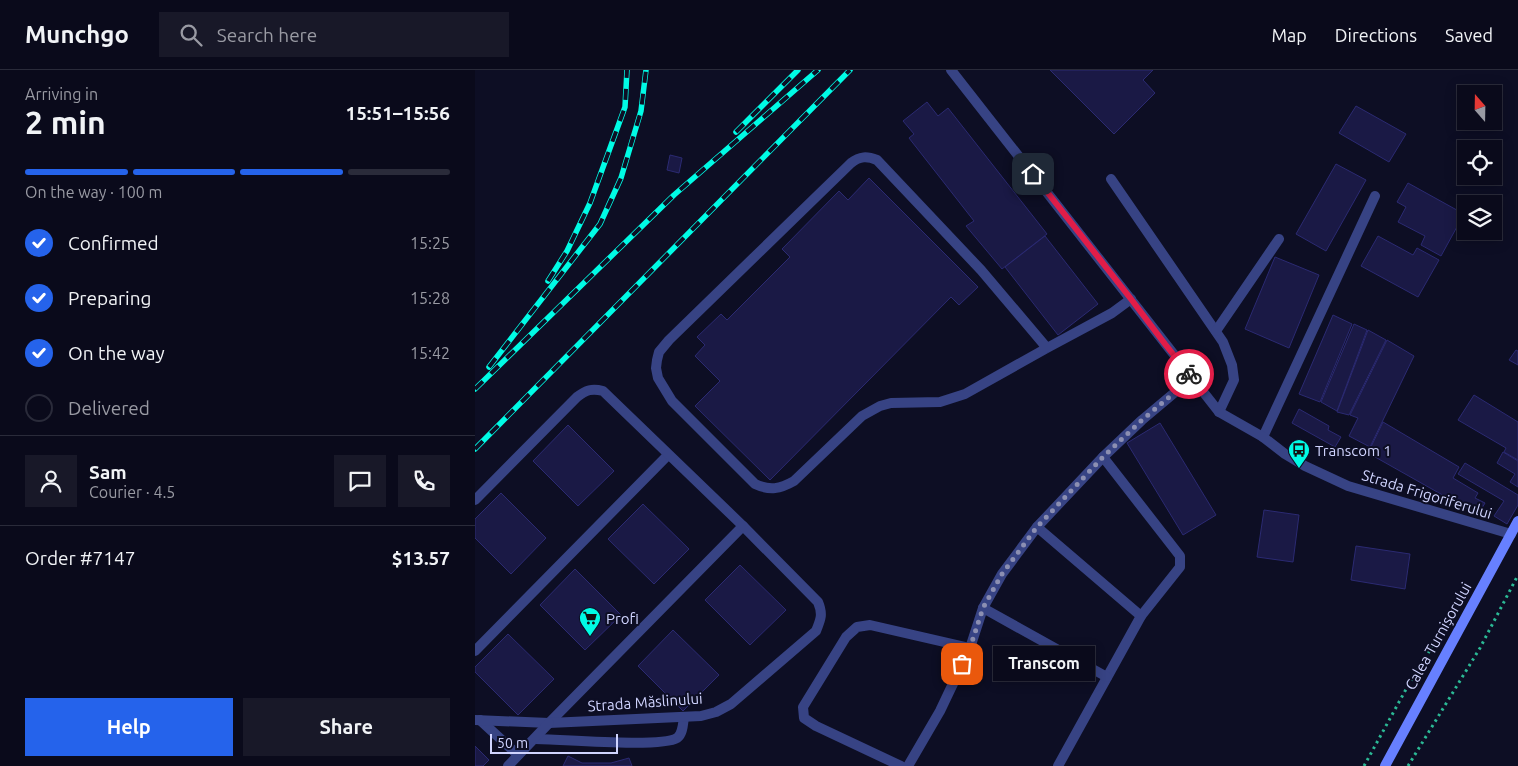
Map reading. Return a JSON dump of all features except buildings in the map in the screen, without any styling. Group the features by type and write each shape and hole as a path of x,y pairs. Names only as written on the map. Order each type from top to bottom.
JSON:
{"street":[{"name":"Strada Frigoriferului","path":"951,70 1219,412 1263,437 1305,466 1348,486 1511,534"},
{"path":"1047,348 981,270 877,160 863,157 851,163 669,340 659,352 656,368 658,378 672,401 755,484 764,488 774,489 794,481 862,416 880,406 891,403 939,402 965,394 1112,313 1131,299"},
{"path":"1111,178 1223,342 1232,365 1234,380 1219,412"},
{"path":"1263,437 1375,196"},
{"path":"1216,331 1279,239"},
{"path":"908,766 940,711 970,648 983,608 1002,574 1037,527 1103,457 1142,420 1192,378"},
{"name":"Strada Măslinului","path":"475,500 577,397 586,390 594,388 603,391 743,526 818,602 821,610 821,620 816,631 731,704 716,712 701,716 549,723 477,720"},
{"path":"475,651 668,455"},
{"path":"1058,766 1141,616 1180,567 1180,556 1103,457"},
{"name":"Calea Turnișorului","path":"1385,766 1518,521"},
{"name":"Strada Măslinului","path":"508,766 743,526"},
{"path":"1037,527 1141,616"},
{"path":"983,608 1107,677"},
{"path":"901,766 816,726 804,718 803,707 846,637 857,627 870,624 970,648"},
{"path":"535,738 645,743 665,742 678,738 682,731 684,717"},
{"path":"477,720 518,755"}],"path":[{"path":"1408,766 1480,648 1518,575"}],"railway":[{"path":"548,281 567,251 590,203 625,107 627,70"},
{"path":"489,367 600,224 621,178 641,111 646,70"},
{"path":"736,132 798,70"},
{"path":"475,389 674,195 818,70"},
{"path":"475,449 850,70"}],"way so far":[{"path":"962,664 970,648 983,608 1002,574 1037,527 1103,457 1142,420 1192,378 1189,374"}],"place":[{"name":"Transcom 1","path":"1299,469"},
{"name":"Profi","path":"590,637"},
{"name":"Transcom","path":"962,664"}],"route":[{"path":"1033,174 1189,374"}]}
